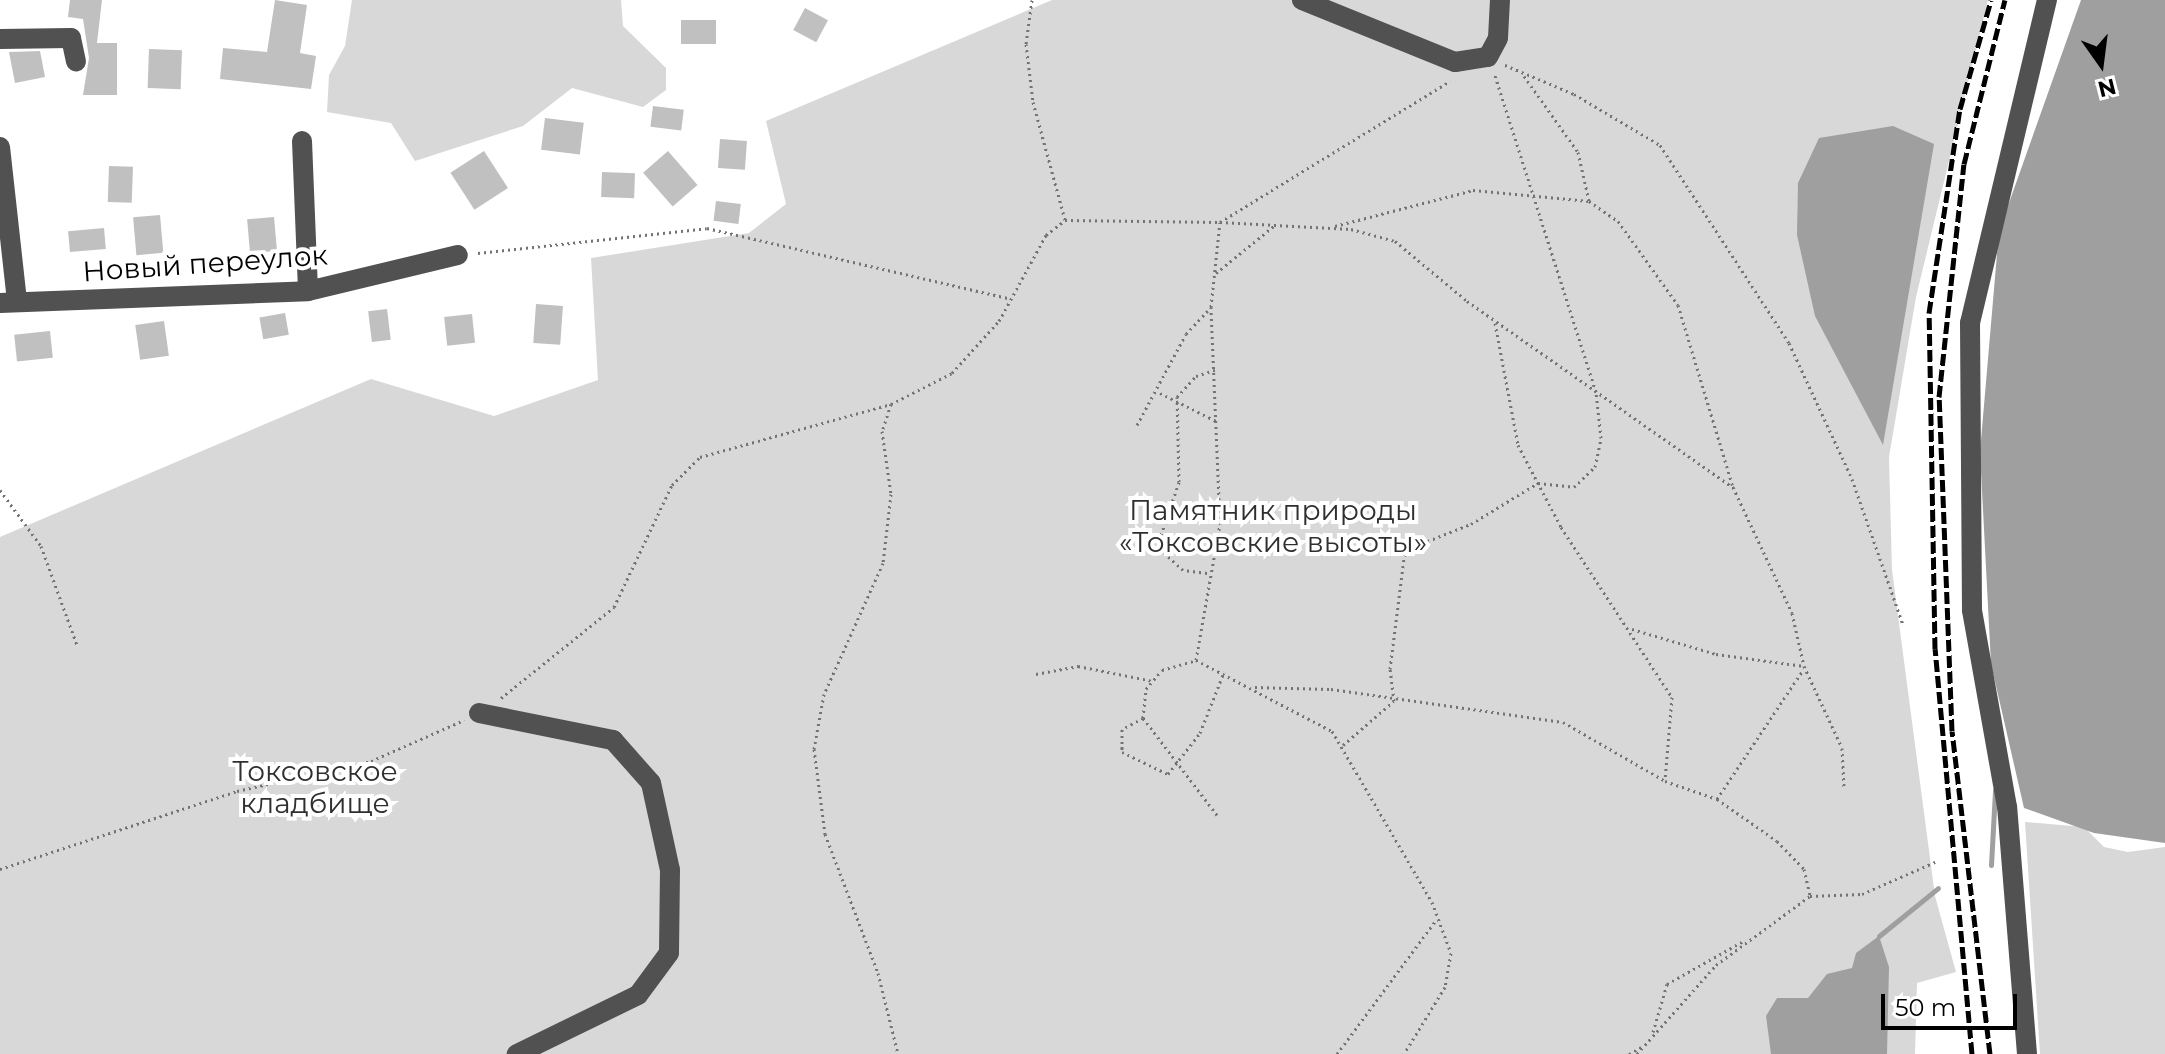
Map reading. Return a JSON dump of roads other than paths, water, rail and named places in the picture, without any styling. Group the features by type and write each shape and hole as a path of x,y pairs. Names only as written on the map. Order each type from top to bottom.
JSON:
{"street":[{"path":"1302,0 1455,62 1488,57 1498,38 1500,0"},
{"path":"2027,1054 2007,807 1972,610 1970,323 2047,0"},
{"path":"0,39 71,38 76,61"},
{"path":"302,141 308,291"},
{"path":"0,147 9,302"},
{"name":"Новый переулок","path":"9,302 308,291 458,255"},
{"path":"479,713 613,740 651,783 670,870 669,953 638,995 517,1054"}],"waterway":[{"path":"1991,865 1995,790"},
{"path":"1879,936 1938,888"}],"railway":[{"path":"1972,1054 1935,649 1929,313 1960,109 1991,0"},
{"path":"1990,1054 1952,731 1939,397 1964,164 2005,0"}],"park label":[{"name":"Памятник природы «Токсовские высоты»","path":"1273,526"},
{"name":"Токсовское кладбище","path":"315,787"}]}
